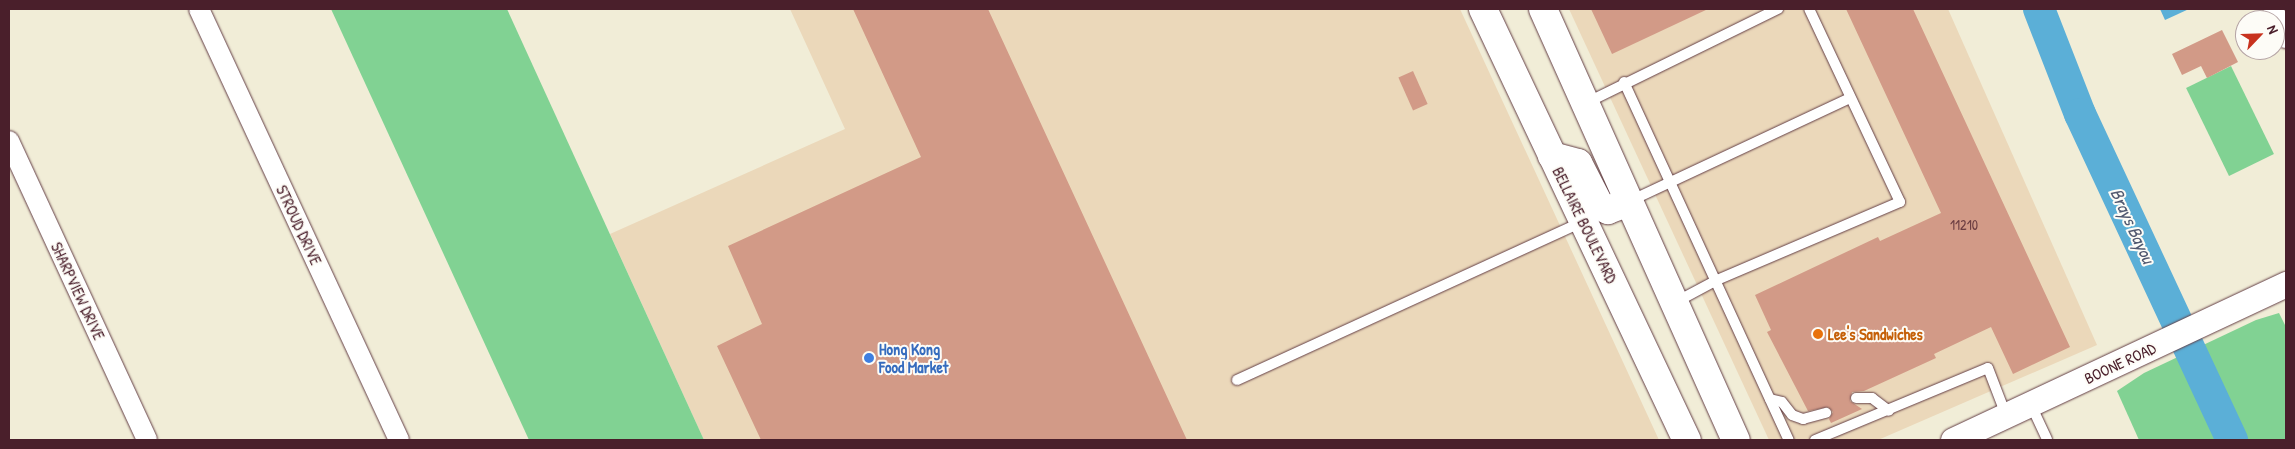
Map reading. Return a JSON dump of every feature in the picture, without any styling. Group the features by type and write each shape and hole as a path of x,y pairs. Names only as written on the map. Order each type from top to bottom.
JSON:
{"main road":[{"name":"BELLAIRE BOULEVARD","path":"1483,9 1687,440"},
{"path":"1543,9 1673,303 1736,440"},
{"path":"1552,156 1578,163 1600,206 1608,210 1629,202"}],"street":[{"name":"STROUD DRIVE","path":"200,9 398,440"},
{"path":"2273,9 2286,38"},
{"name":"SHARPVIEW DRIVE","path":"9,141 147,440"},
{"name":"BOONE ROAD","path":"1953,440 1986,433 2007,416 2031,404 2129,360 2286,284"}],"lane":[{"path":"1585,103 1624,82 1778,9"},
{"path":"1673,303 1717,280 1900,202 1809,9"},
{"path":"1624,82 1717,280 1789,440"},
{"path":"1629,202 1850,98"},
{"path":"1237,380 1583,222"},
{"path":"1815,440 1988,368 2007,416"},
{"path":"1856,398 1872,398 1888,411"},
{"path":"1770,400 1782,402 1792,415 1803,419 1826,413"},
{"path":"2031,404 2047,440"}],"shaded area":[{"path":"790,9 1460,9 1659,440 704,440 610,234 845,129"},
{"path":"1569,9 1948,9 2097,345 1878,440 1769,440"}],"green space":[{"path":"331,9 507,9 704,440 529,440"},
{"path":"2231,66 2274,154 2229,176 2186,88"},
{"path":"2279,313 2286,327 2286,440 2139,440 2117,391 2144,373 2256,320"}],"water":[{"path":"2160,9 2189,9 2165,20"}],"building":[{"path":"853,9 988,9 1187,440 761,440 717,346 762,324 728,246 921,157"},
{"path":"1591,9 1708,9 1612,54"},
{"path":"1846,9 1913,9 2070,347 2013,374 1991,327 1934,354 1936,358 1864,391 1852,392 1850,401 1862,409 1831,423 1829,419 1833,412 1828,407 1808,411 1767,332 1771,330 1755,295 1878,237 1880,241 1941,213"},
{"path":"2222,30 2235,56 2235,60 2238,62 2207,78 2201,66 2182,75 2172,54"},
{"path":"1413,71 1428,104 1413,110 1398,78"}],"waterway":[{"name":"Brays Bayou","path":"2039,9 2080,114 2232,440"}],"place":[{"name":"Lee's Sandwiches","path":"1818,334"},
{"name":"Hong Kong Food Market","path":"869,358"}]}
